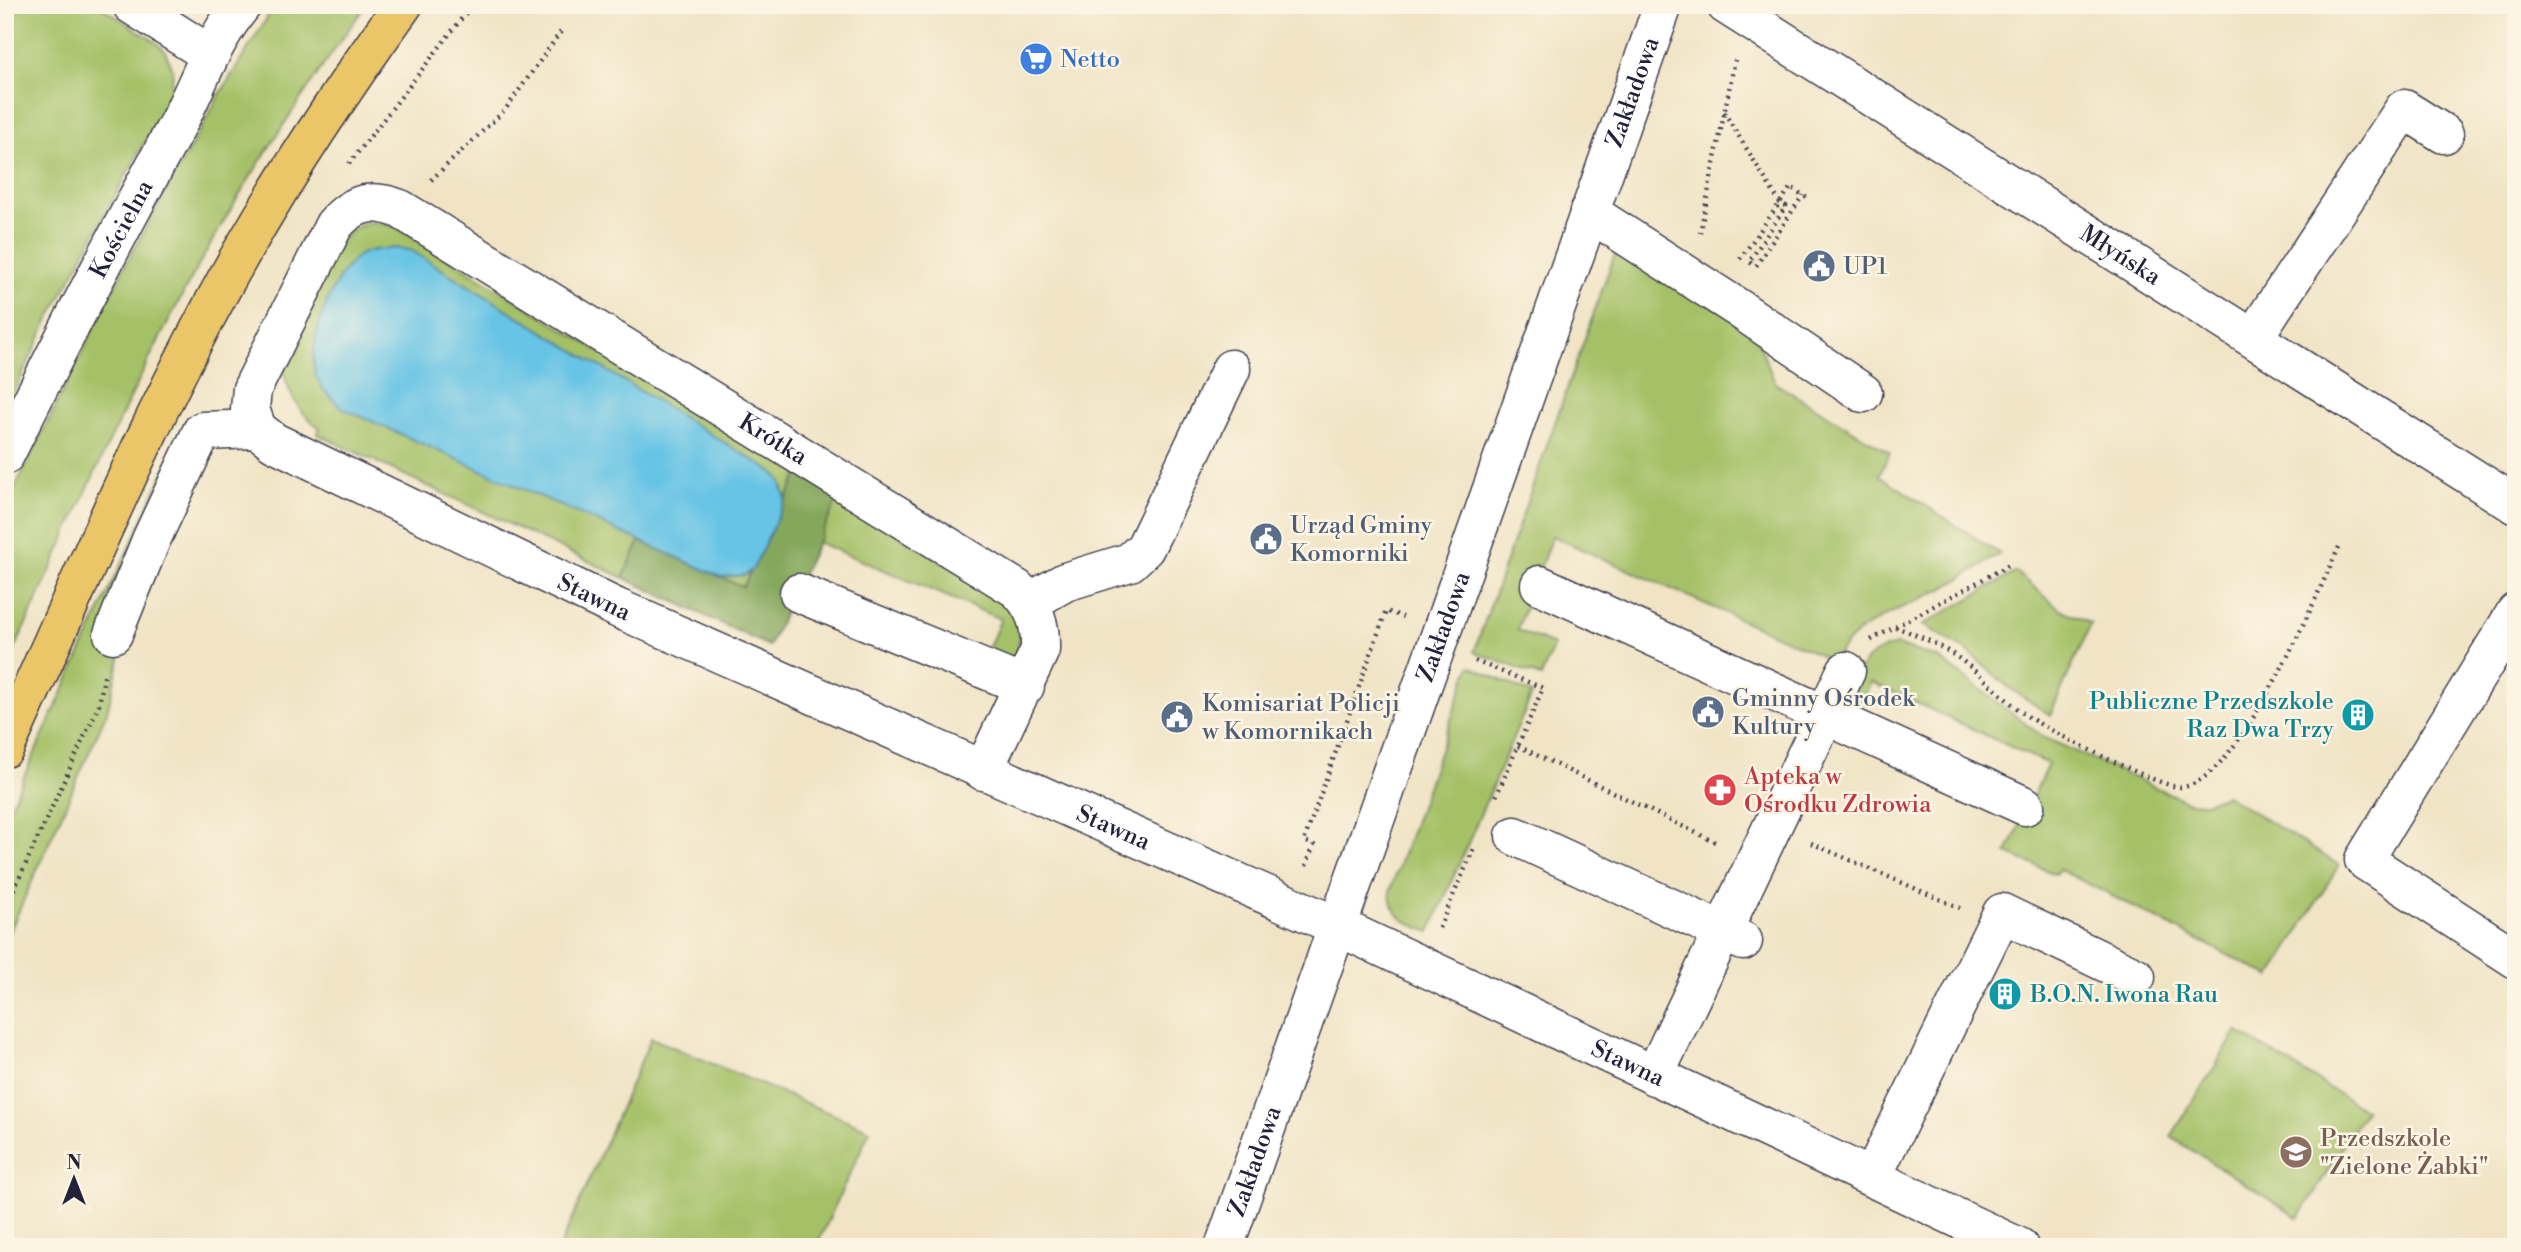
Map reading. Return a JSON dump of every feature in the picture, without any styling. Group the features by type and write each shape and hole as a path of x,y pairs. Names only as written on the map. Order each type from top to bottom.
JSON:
{"main road":[{"path":"5,748 155,420 242,252 297,159 403,5"}],"street":[{"path":"132,5 209,54"},
{"name":"Kościelna","path":"5,455 70,323 189,103 209,54 242,5"},
{"name":"Zakładowa","path":"1224,1247 1662,5"},
{"name":"Młyńska","path":"1726,5 2516,505"},
{"path":"2253,338 2404,109 2444,134"},
{"name":"Krótka","path":"257,429 250,409 253,389 334,225 352,207 367,202 384,203 400,209 1000,576 1030,602"},
{"path":"1588,212 1738,308 1863,393"},
{"path":"983,771 1025,686 1040,641 1037,616 1030,602 1065,582 1130,562 1145,548 1231,369"},
{"path":"113,634 151,540 202,431 257,429"},
{"name":"Stawna","path":"257,429 274,442 617,608 1337,926 2019,1247"},
{"path":"1540,585 2025,806"},
{"path":"799,593 1025,686"},
{"path":"2516,612 2364,860 2516,959"},
{"path":"1654,1076 1733,937 1774,827 1846,671"},
{"path":"1503,822 1733,937"},
{"path":"1872,1177 2002,913 2136,977"}],"path":[{"path":"400,209 505,110 562,30"},
{"path":"1699,236 1738,55"},
{"path":"1724,111 1780,203 1786,206 1749,262 1756,266 1805,197 1791,187 1780,203 1732,271"},
{"path":"1895,626 1955,655 2030,718 2160,782 2179,787 2196,784 2212,772 2281,672 2340,545"},
{"path":"1846,671 1863,645 2011,564"},
{"path":"1304,871 1314,845 1304,841 1386,611 1406,618"},
{"path":"5,909 99,705 113,634"},
{"path":"1473,660 1543,688 1503,822"},
{"path":"1774,827 1961,908 1955,920"},
{"path":"1438,930 1475,845"}],"green space":[{"path":"5,5 98,5 156,42 165,51 173,70 171,92 47,323 5,411"},
{"path":"275,5 366,5 277,134 197,268 121,417 5,670 5,508 126,263 220,94"},
{"path":"371,222 397,227 1006,601 1019,630 1019,645 1014,661 986,654 1001,619 817,542 769,646 317,434 320,428 304,414 288,386 285,354 340,242 354,229"},
{"path":"1619,251 1753,329 1775,383 1890,453 1879,475 2000,554 1944,588 1868,626 1843,647 1834,661 1552,536 1517,630 1554,645 1541,677 1474,652 1614,256"},
{"path":"187,421 124,642 107,712 5,942 5,818"},
{"path":"799,473 839,497 769,646 623,577 640,541 743,587"},
{"path":"2016,572 2060,609 2091,624 2050,715 2008,687 1966,650 1923,625"},
{"path":"1897,645 1940,659 2043,737 2188,802 2205,803 2226,795 2339,865 2271,977 2059,869 2055,874 2007,853 2048,764 1871,682 1859,706 1855,684 1862,666 1877,653"},
{"path":"1470,666 1532,694 1430,932 1408,922 1397,913 1393,908 1390,891"},
{"path":"2237,1031 2365,1110 2299,1218 2171,1137"},
{"path":"651,1038 870,1130 816,1247 560,1247"}],"water":[{"path":"393,248 410,250 774,473 780,480 786,499 753,569 745,575 721,577 344,409 335,402 318,381 314,363 314,346 324,310 341,276 361,254"}],"place":[{"name":"Netto","path":"1036,59"},
{"name":"UP1","path":"1819,266"},
{"name":"Urząd Gminy Komorniki","path":"1266,539"},
{"name":"Gminny Ośrodek Kultury","path":"1708,712"},
{"name":"Publiczne Przedszkole Raz Dwa Trzy","path":"2358,715"},
{"name":"Komisariat Policji w Komornikach","path":"1177,717"},
{"name":"Apteka w Ośrodku Zdrowia","path":"1720,790"},
{"name":"B.O.N. Iwona Rau","path":"2005,994"},
{"name":"Przedszkole \"Zielone Żabki\"","path":"2296,1152"}]}
